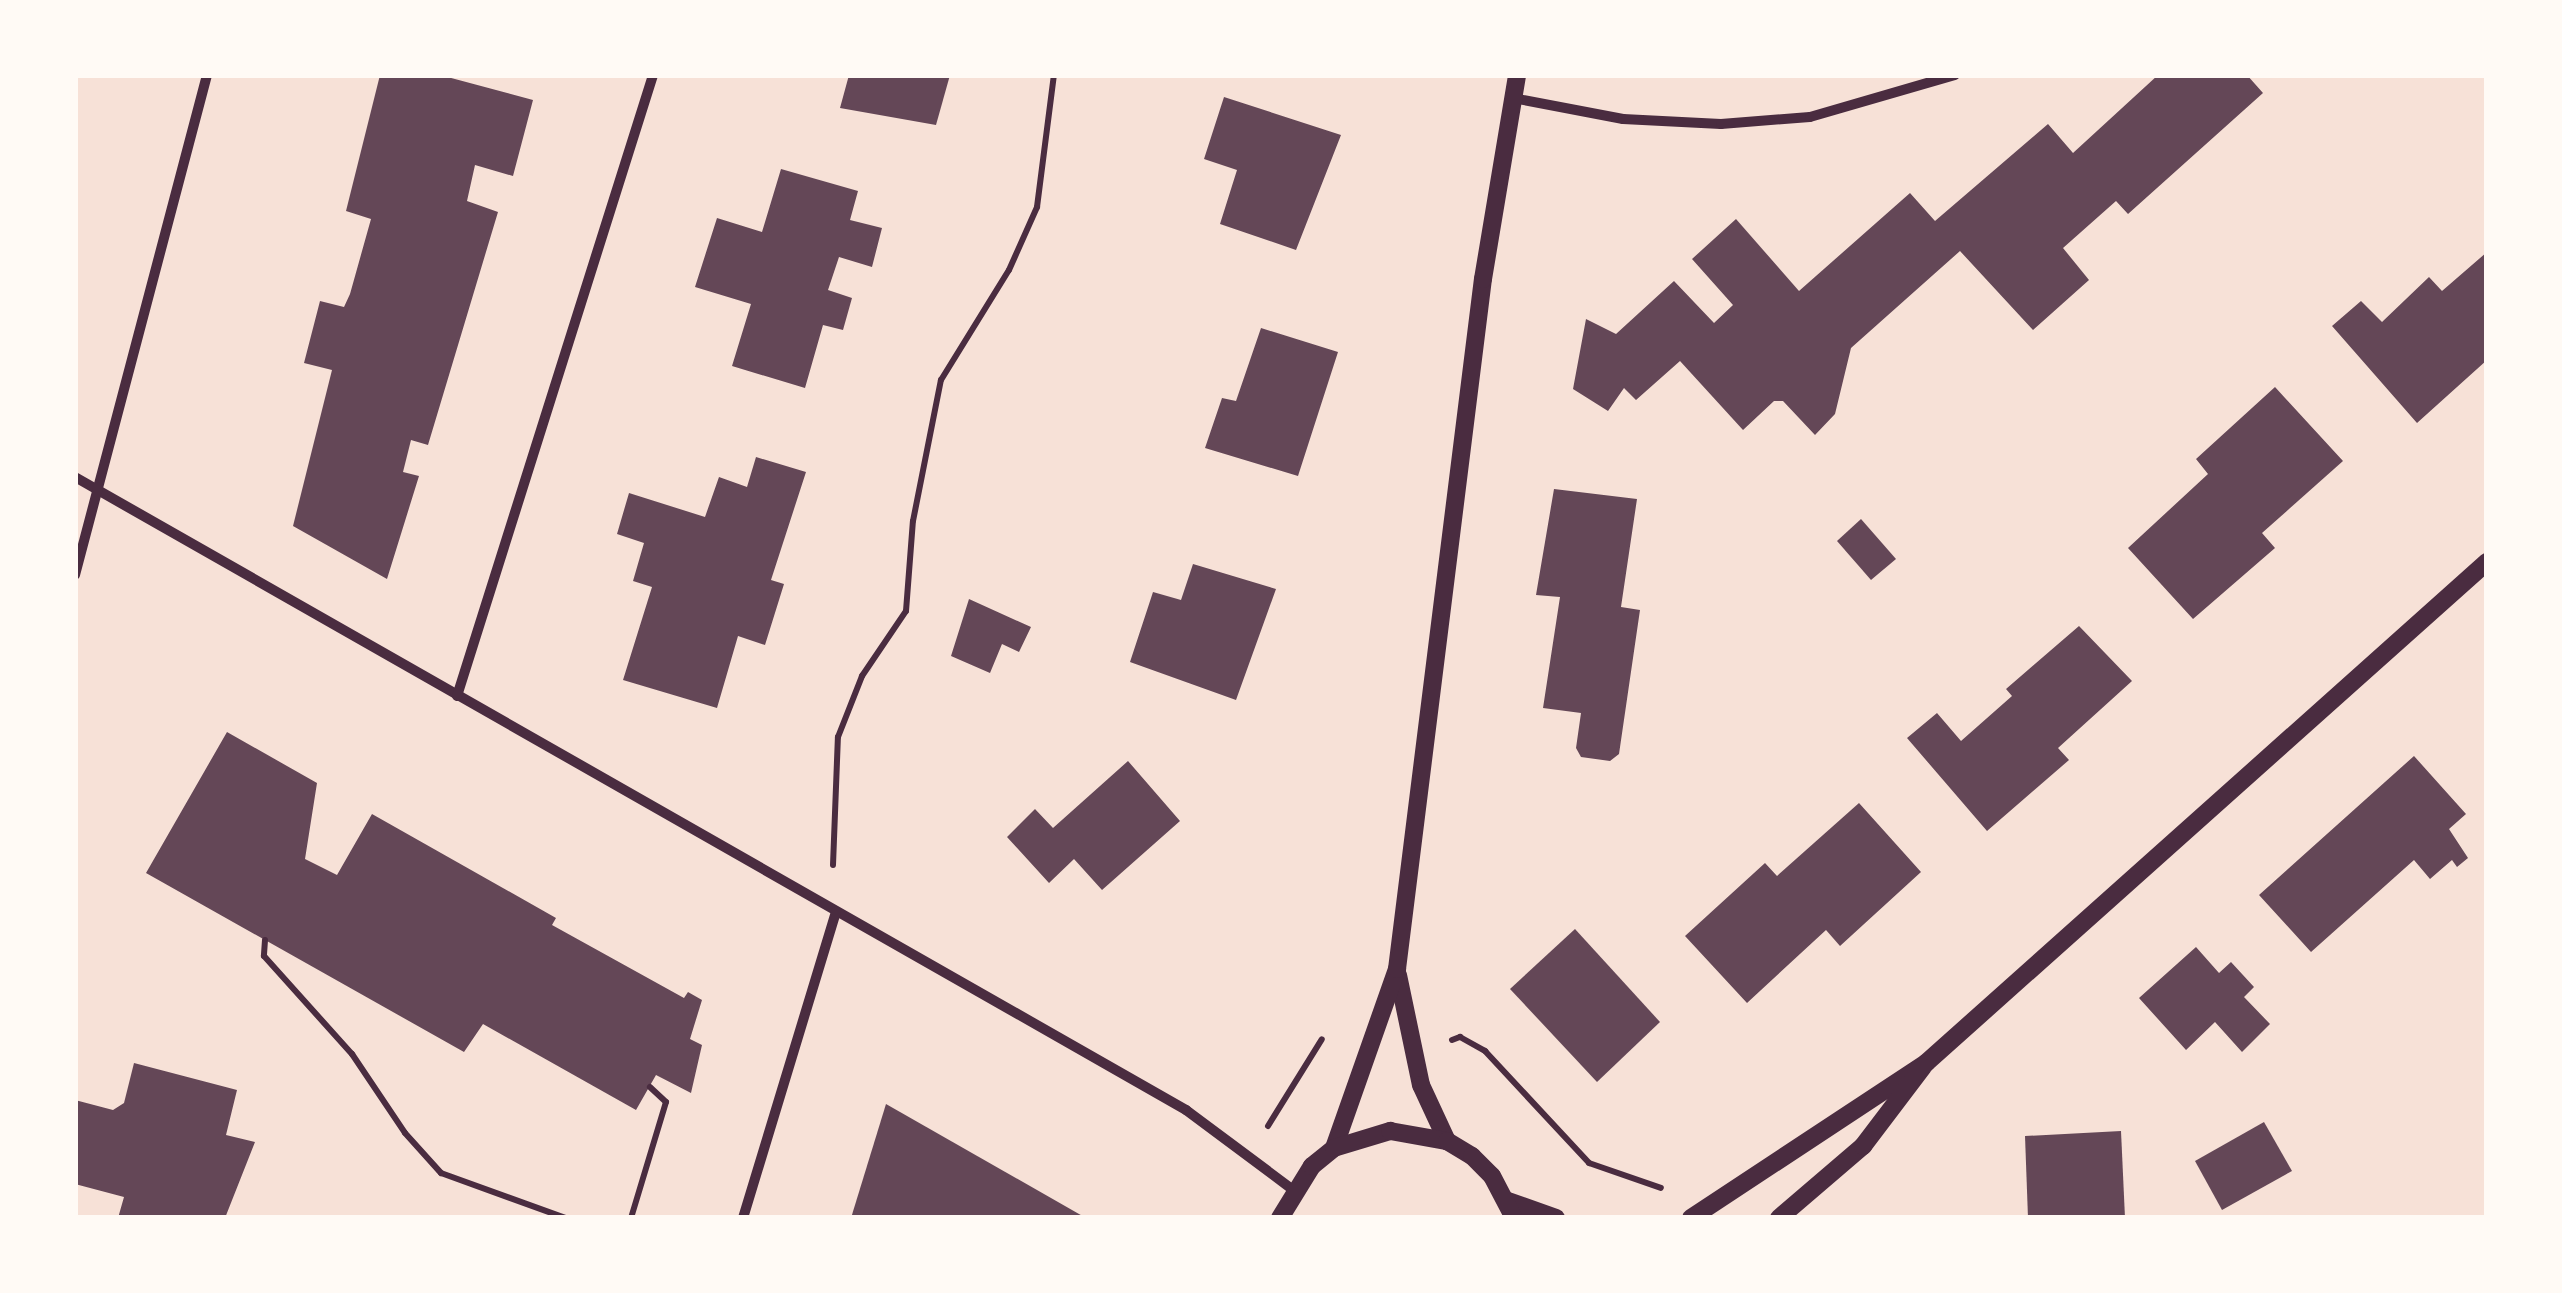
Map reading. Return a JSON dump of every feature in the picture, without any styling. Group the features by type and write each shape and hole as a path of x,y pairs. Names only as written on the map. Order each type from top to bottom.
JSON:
{"street":[{"path":"75,575 208,75"},
{"path":"456,696 653,75"},
{"path":"1280,1218 1292,1189 1334,1148 1397,969 1483,279 1517,75"},
{"path":"1513,98 1623,119 1721,124 1810,117 1956,75"},
{"path":"75,477 1186,1110 1292,1189"},
{"path":"1690,1218 1926,1063 2487,562"},
{"path":"743,1218 836,912"},
{"path":"1397,969 1416,1069 1447,1141"},
{"path":"1779,1218 1863,1146 1926,1063"},
{"path":"1334,1148 1390,1131 1447,1141 1472,1156 1511,1209 1556,1218"}],"path":[{"path":"836,912 830,824 838,738 862,676 906,610 913,521 941,380 1009,270 1037,207 1054,75"},
{"path":"266,940 264,956 352,1054 405,1133 441,1173 565,1218"},
{"path":"631,1218 666,1102 650,1087"}],"building":[{"path":"380,75 440,75 533,100 513,176 475,165 467,201 498,212 428,445 411,440 403,472 419,476 387,579 293,526 332,370 304,363 320,301 344,307 371,219 346,211"},
{"path":"849,75 950,75 936,125 840,108"},
{"path":"2158,75 2247,75 2263,93 2128,214 2116,201 2063,248 2089,280 2033,330 1960,251 1851,348 1835,414 1815,435 1783,401 1774,401 1743,430 1680,361 1636,400 1624,388 1608,411 1573,389 1586,319 1616,334 1674,281 1714,323 1733,305 1692,259 1736,219 1799,291 1910,193 1935,221 2048,124 2073,153"},
{"path":"1224,97 1341,135 1296,250 1220,224 1237,170 1204,159"},
{"path":"781,169 858,191 850,220 882,228 872,267 839,257 828,290 852,298 843,330 823,325 805,388 732,366 751,304 695,287 717,218 762,232"},
{"path":"2487,252 2487,360 2417,423 2332,326 2361,301 2382,322 2429,277 2442,291"},
{"path":"1261,328 1338,352 1298,476 1205,448 1222,398 1236,401"},
{"path":"2275,387 2343,461 2262,533 2275,548 2193,619 2128,548 2208,474 2196,459"},
{"path":"756,457 806,472 771,580 784,584 765,645 738,636 717,708 623,680 652,587 633,581 644,543 617,534 629,493 705,517 719,477 747,487"},
{"path":"1554,489 1637,499 1621,607 1640,610 1619,754 1610,761 1581,757 1576,748 1581,713 1543,708 1560,597 1536,595"},
{"path":"1861,519 1896,559 1871,580 1837,541"},
{"path":"1193,564 1276,589 1236,700 1130,662 1153,592 1181,600"},
{"path":"969,599 1031,627 1019,652 1002,644 990,673 951,656"},
{"path":"2079,626 2132,681 2058,748 2069,760 1987,831 1907,738 1937,713 1961,741 2012,696 2006,689"},
{"path":"227,732 317,783 305,859 337,875 372,814 556,918 552,925 684,998 688,992 702,1000 690,1039 702,1045 691,1093 656,1075 636,1110 483,1024 464,1052 146,873"},
{"path":"2414,756 2466,814 2449,829 2468,858 2457,867 2452,860 2430,879 2414,860 2311,952 2259,895"},
{"path":"1128,761 1180,821 1102,890 1074,859 1049,883 1007,837 1035,809 1053,828"},
{"path":"1859,803 1921,872 1840,946 1826,930 1747,1003 1685,936 1765,863 1777,876"},
{"path":"1575,929 1660,1022 1597,1082 1510,989"},
{"path":"2196,947 2219,973 2231,962 2254,987 2244,997 2270,1024 2242,1052 2215,1022 2186,1050 2139,998"},
{"path":"134,1063 237,1090 226,1135 255,1142 225,1218 118,1218 124,1197 75,1184 75,1100 113,1110 124,1103"},
{"path":"886,1104 1086,1218 851,1218"},
{"path":"2264,1122 2292,1171 2222,1210 2195,1161"},
{"path":"2121,1131 2125,1218 2028,1218 2025,1136"}]}
